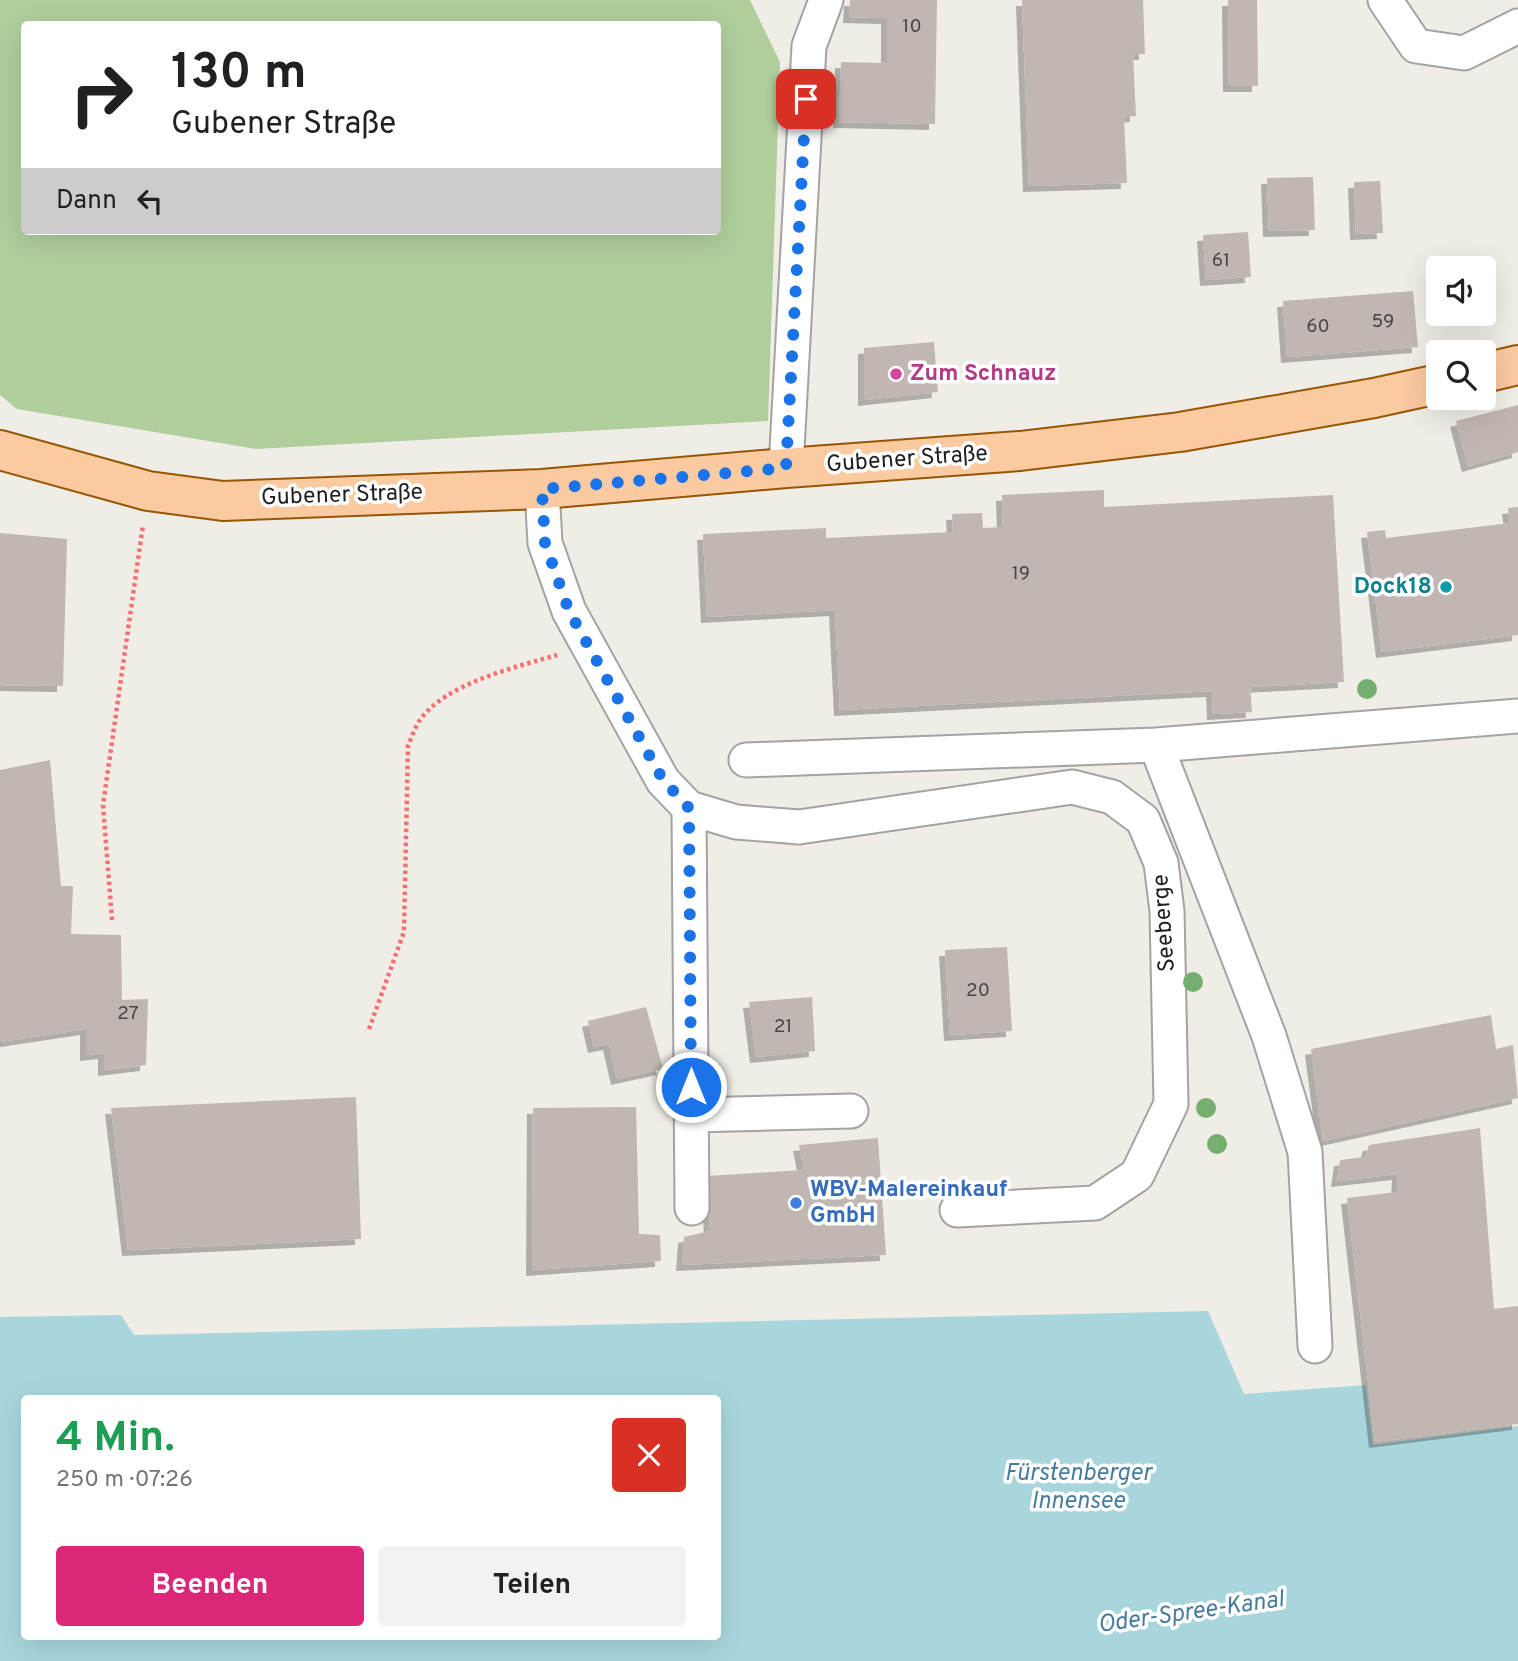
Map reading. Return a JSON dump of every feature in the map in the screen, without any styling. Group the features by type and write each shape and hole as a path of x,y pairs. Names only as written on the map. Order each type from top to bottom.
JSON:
{"main road":[{"path":"1496,370 1518,365"},
{"name":"Gubener Straße","path":"0,450 148,491 223,501 542,489 786,468 1020,452 1180,432 1426,387"}],"street":[{"path":"786,468 809,46 826,0"},
{"path":"1385,0 1416,46 1464,53 1518,26"},
{"path":"542,489 545,543 569,611 663,780 689,808 692,1208"},
{"path":"746,761 1156,745 1518,716"},
{"name":"Seeberge","path":"1156,745 1269,1035 1305,1152 1315,1346"},
{"name":"Seeberge","path":"689,808 736,822 799,827 1072,787 1112,797 1143,820 1161,863 1167,911 1171,1104 1137,1175 1095,1203 957,1209"},
{"path":"691,1115 851,1111"}],"path":[{"path":"112,920 103,805 148,491"},
{"path":"369,1029 404,932 408,745 420,720 438,700 495,672 589,647"}],"green space":[{"path":"0,0 750,0 780,62 768,421 256,449 17,409 0,395"}],"water":[{"name":"Fürstenberger Innensee","path":"1208,1311 1244,1394 1366,1385 1373,1445 1518,1426 1518,1661 0,1661 0,1317 121,1315 134,1335"}],"building":[{"path":"850,0 937,0 935,124 839,122 841,62 887,63 887,18 849,17"},
{"path":"1022,0 1143,0 1145,54 1133,54 1136,116 1124,117 1127,183 1029,186"},
{"path":"1228,0 1257,0 1258,86 1229,86"},
{"path":"1313,177 1315,230 1269,231 1267,178"},
{"path":"1380,181 1383,233 1356,234 1354,182"},
{"path":"1248,232 1251,277 1206,280 1203,235"},
{"path":"1413,291 1418,347 1287,357 1283,301"},
{"path":"934,342 938,392 864,400 864,348"},
{"path":"1518,405 1518,452 1468,466 1456,421"},
{"path":"1104,490 1104,507 1333,495 1344,682 1250,687 1252,712 1213,714 1212,691 840,710 835,610 707,617 703,534 826,528 826,538 953,532 952,514 982,513 983,528 1003,527 1002,495"},
{"name":"Dock18","path":"1518,507 1518,635 1382,652 1367,532 1385,530 1386,538 1510,523 1508,508"},
{"path":"0,533 67,539 63,686 0,685"},
{"path":"50,760 61,886 73,886 71,934 121,935 122,1000 148,999 146,1065 104,1070 104,1053 86,1055 86,1029 0,1042 0,770"},
{"path":"1007,947 1012,1031 950,1035 945,950"},
{"path":"812,997 815,1051 756,1057 749,1002"},
{"path":"646,1007 663,1069 617,1079 609,1044 594,1047 588,1021"},
{"path":"1491,1015 1496,1049 1513,1045 1518,1098 1323,1141 1311,1049"},
{"path":"356,1097 361,1239 128,1250 111,1108"},
{"path":"636,1107 639,1234 660,1235 661,1261 532,1270 533,1108"},
{"path":"1480,1128 1494,1309 1518,1306 1518,1424 1375,1442 1347,1198 1397,1192 1398,1174 1337,1181 1340,1160 1365,1157 1369,1145"},
{"name":"WBV-Malereinkauf GmbH","path":"878,1138 886,1255 682,1265 684,1237 710,1231 707,1176 804,1170 799,1145"}],"place":[{"name":"Zum Schnauz","path":"896,374"},
{"name":"Dock18","path":"1446,587"},
{"name":"WBV-Malereinkauf GmbH","path":"796,1203"}],"route":[{"path":"691,1087 689,808 663,780 569,611 545,543 542,489 786,468 806,99"}],"water label":[{"name":"Oder-Spree-Kanal","path":"1191,1613"}]}
